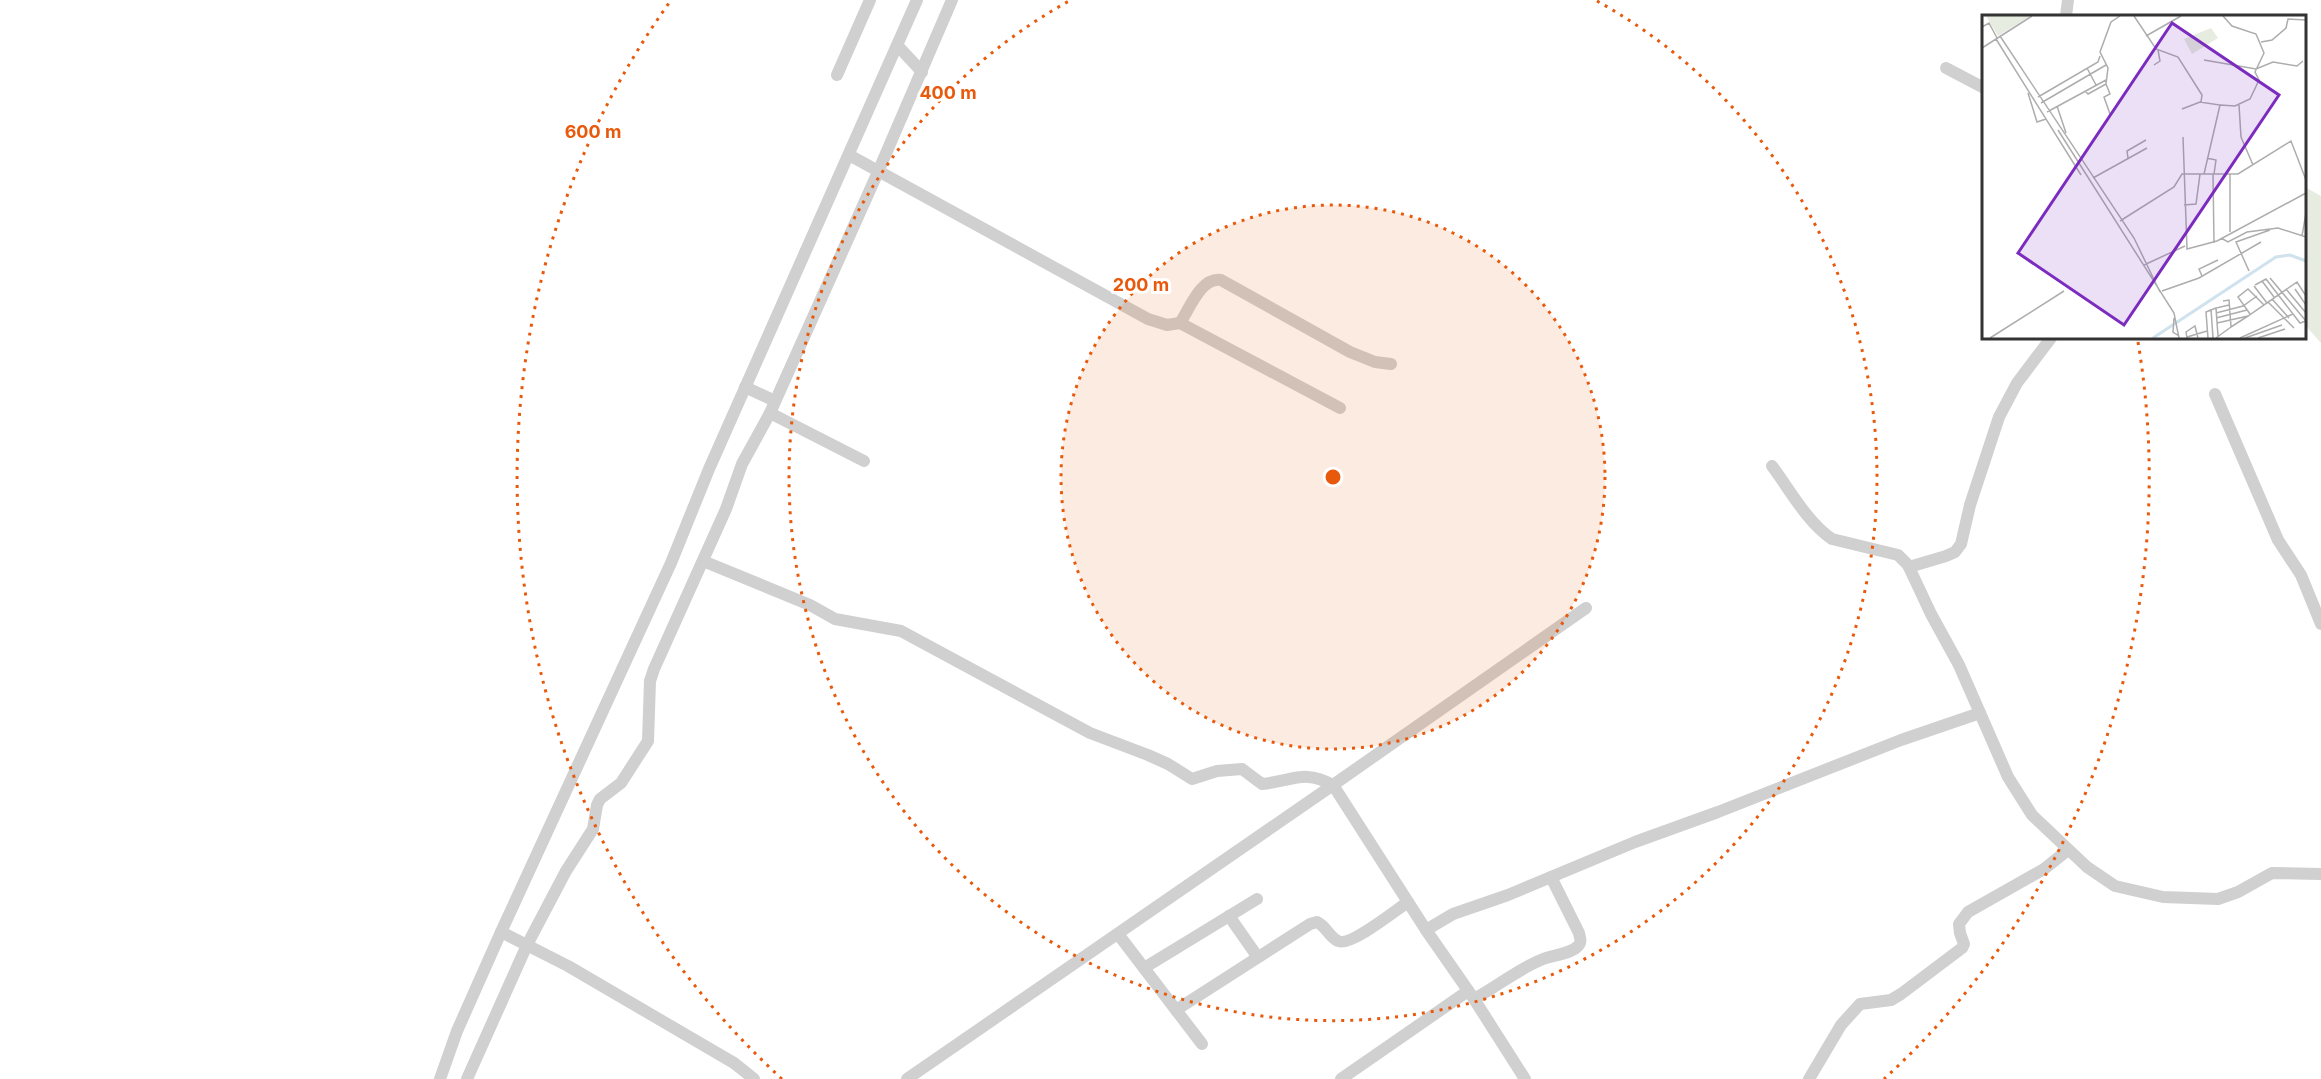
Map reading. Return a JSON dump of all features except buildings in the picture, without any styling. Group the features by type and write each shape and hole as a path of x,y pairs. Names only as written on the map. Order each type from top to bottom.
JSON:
{"street":[{"path":"837,75 870,0"},
{"path":"440,1079 457,1031 671,563 745,387 917,0"},
{"path":"467,1079 527,945 566,871 592,828 600,799 621,783 648,741 650,681 733,493 742,464 773,407 952,0"},
{"path":"2066,15 2067,0"},
{"path":"898,46 922,72"},
{"path":"1946,68 1982,87"},
{"path":"849,155 1148,319 1167,325 1180,323 1340,408"},
{"path":"1180,323 1205,284 1213,279 1221,280 1350,352 1375,362 1391,364"},
{"path":"1909,567 1946,556 1955,552 1961,544 1970,506 1999,417 2017,383 2050,339"},
{"path":"745,387 773,407 864,461"},
{"path":"2215,393 2278,540 2301,575 2321,624"},
{"path":"1772,466 1826,535 1898,555 1909,567 1931,615 1959,665 2008,777 2026,807 2039,823 2104,880 2131,892 2163,897 2218,899 2249,887 2272,873 2321,874"},
{"path":"703,561 810,604 835,619 901,631 1090,733 1148,755 1192,779 1217,771 1242,769 1262,784 1309,775 1319,777 1333,785 1525,1079"},
{"path":"907,1079 1586,608"},
{"path":"1426,930 1453,914 1635,842 1901,740 1980,713"},
{"path":"1809,1079 1841,1025 1860,1004 1891,1000 1915,984 1962,948 1964,944 1959,933 1959,924 1968,912 2044,869 2068,850"},
{"path":"1341,1079 1471,995 1524,968 1579,946 1580,933 1551,877"},
{"path":"1144,968 1257,899"},
{"path":"1176,1010 1257,956 1317,922 1344,943 1408,902"},
{"path":"1230,916 1257,956"},
{"path":"501,932 568,966 734,1063 754,1079"},
{"path":"1118,934 1202,1044"}],"shaded area":[{"path":"2306,188 2321,196 2321,343 2306,326"}]}
